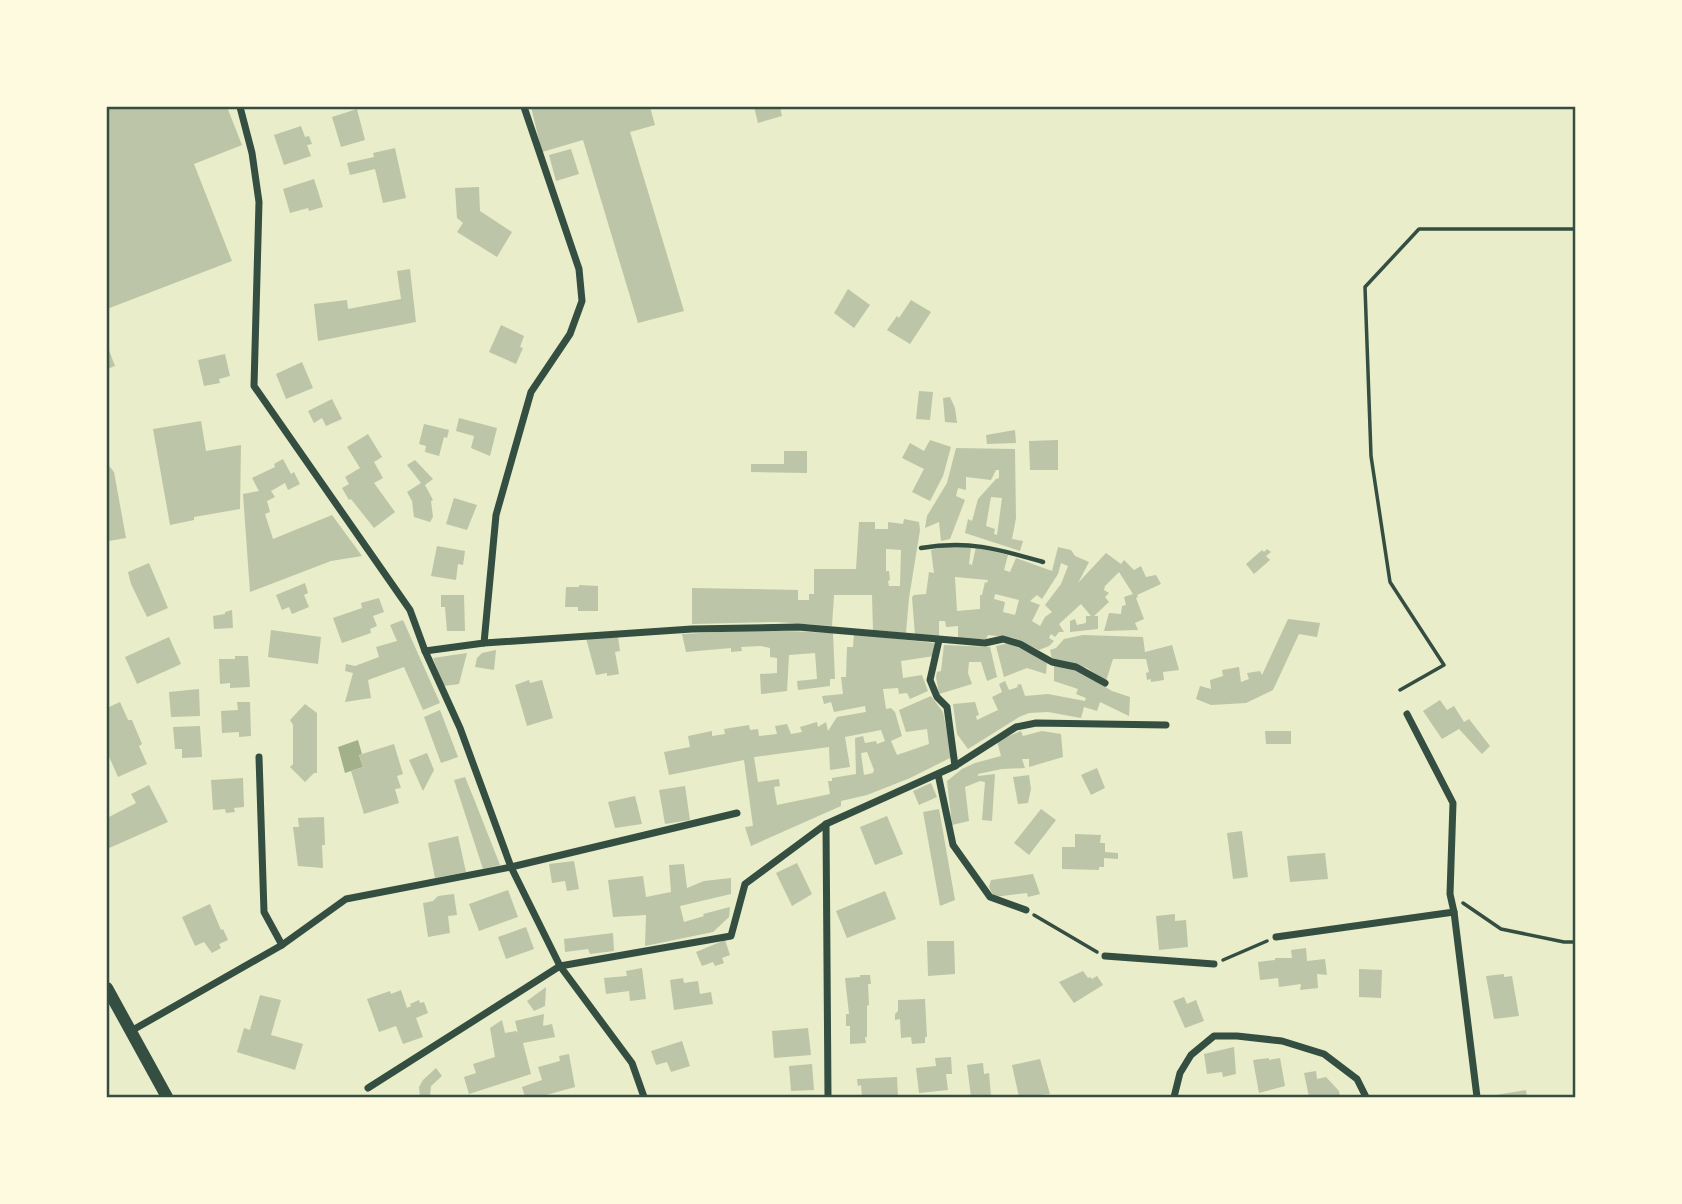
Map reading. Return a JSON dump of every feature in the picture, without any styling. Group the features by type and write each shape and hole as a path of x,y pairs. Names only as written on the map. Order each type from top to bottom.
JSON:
{"main road":[{"path":"107,988 167,1097"}],"street":[{"path":"240,107 252,153 259,202 254,386 410,610 425,651 460,728 511,867 560,967 632,1063 644,1097"},
{"path":"484,643 496,515 531,392 570,334 582,301 579,269 524,107"},
{"path":"425,651 484,643 692,629 798,627 985,643 1003,639 1020,644 1052,662 1076,667 1105,683"},
{"path":"939,640 930,680 937,697 947,707 956,766"},
{"path":"1407,714 1453,803 1450,894 1477,1097"},
{"path":"368,1088 560,967 731,936 745,884 827,824 956,766 1016,727 1036,723 1166,725"},
{"path":"259,757 264,912 282,945"},
{"path":"938,774 953,845 990,897 1026,910"},
{"path":"131,1031 282,945 346,899 511,867 737,813"},
{"path":"827,824 828,1097"},
{"path":"1276,937 1454,912"},
{"path":"1105,956 1214,964"},
{"path":"1174,1097 1180,1073 1191,1055 1214,1036 1282,1041 1324,1054 1357,1079 1366,1097"}],"lane":[{"path":"921,548 947,543 973,544 1044,562"}],"path":[{"path":"1400,690 1444,665 1390,582 1371,456 1365,287 1419,229 1575,229"},
{"path":"1450,894 1501,929 1564,943 1575,942"},
{"path":"1026,910 1105,956"},
{"path":"1214,964 1276,937"}],"shaded area":[{"path":"358,740 363,767 345,773 338,747"}],"building":[{"path":"107,107 227,107 242,145 194,164 232,261 107,309"},
{"path":"531,107 650,107 655,125 630,132 684,311 638,323 583,140 542,152"},
{"path":"754,107 780,107 782,116 758,123"},
{"path":"357,109 365,140 341,147 332,117"},
{"path":"301,126 305,137 309,136 312,144 307,145 311,156 284,165 274,135"},
{"path":"395,148 406,198 383,203 375,169 350,175 347,163 374,157 373,153"},
{"path":"571,149 579,174 556,181 549,155"},
{"path":"314,179 323,207 290,213 283,189"},
{"path":"479,187 480,211 512,232 497,257 457,232 463,223 457,218 455,188"},
{"path":"410,269 416,322 318,341 314,304 347,300 348,309 401,299 397,271"},
{"path":"848,289 870,305 854,328 834,313"},
{"path":"911,300 931,312 910,344 887,330"},
{"path":"501,325 524,336 520,347 523,348 516,364 489,352"},
{"path":"107,345 115,366 107,369"},
{"path":"225,354 230,376 219,379 220,383 204,386 198,360"},
{"path":"302,362 313,388 286,399 276,374"},
{"path":"919,391 933,392 930,420 916,419"},
{"path":"950,397 957,423 945,422 943,398"},
{"path":"332,399 342,419 326,426 322,418 314,423 308,411"},
{"path":"459,418 497,428 490,456 471,448 474,436 456,431"},
{"path":"201,421 206,451 241,445 240,509 194,517 194,520 170,525 153,429"},
{"path":"424,424 449,430 447,438 444,437 439,456 425,452 426,446 419,444"},
{"path":"1015,430 1016,443 987,444 986,435"},
{"path":"368,434 382,457 374,462 383,478 374,483 395,512 374,528 342,488 349,484 345,477 360,468 347,447"},
{"path":"930,440 951,447 943,476 930,501 912,492 924,469 902,458 910,443 924,451"},
{"path":"1058,440 1058,470 1030,470 1029,441"},
{"path":"956,448 1015,449 1016,518 1012,539 1023,541 1020,551 965,533 968,519 972,521 978,499 999,478 999,470 996,470 991,480 966,477 966,490 958,488 956,496 965,500 950,539 941,541 939,522 925,528 927,516 947,483","holes":["991,497 1002,498 997,535 994,534 995,529 986,526"]},
{"path":"784,451 807,451 807,473 751,472 751,464 784,464"},
{"path":"283,459 300,484 288,490 285,483 271,491 275,497 267,501 270,512 265,514 273,539 332,515 362,556 331,561 250,592 243,494 259,491 252,478 275,467 274,464"},
{"path":"415,460 433,479 425,485 433,500 433,517 430,522 414,517 412,501 407,492 421,483 407,465"},
{"path":"107,466 114,472 126,538 109,541 107,539"},
{"path":"454,498 477,505 467,530 446,524"},
{"path":"904,519 919,522 920,530 906,633 873,630 872,595 834,595 832,626 777,622 692,624 692,588 798,590 798,600 809,600 809,594 814,594 814,569 856,569 859,522 875,522 875,529 888,529 888,522 903,524","holes":["886,549 901,550 900,586 889,586"]},
{"path":"437,546 465,551 463,565 458,564 456,580 431,576"},
{"path":"947,546 971,548 969,564 972,565 976,547 1008,555 1004,570 1010,572 1016,558 1052,571 1058,547 1071,550 1075,556 1089,562 1078,583 1106,553 1121,564 1124,560 1134,570 1141,566 1146,577 1156,575 1161,584 1137,595 1144,619 1135,623 1138,630 1104,631 1109,613 1121,614 1122,606 1126,605 1124,597 1133,594 1119,572 1105,586 1104,590 1109,593 1105,597 1109,602 1094,616 1098,616 1098,629 1070,632 1070,621 1075,619 1077,625 1086,623 1086,616 1091,616 1081,604 1059,624 1064,632 1059,632 1055,637 1051,634 1049,638 1054,641 1039,650 1014,638 988,635 986,639 958,639 958,626 946,627 945,621 939,621 939,636 915,635 912,597 926,594 929,572 934,573 931,550","holes":["1061,563 1068,566 1061,584 1045,605 1052,612 1040,626 1032,621 1040,605 1030,601 1037,595 1042,599 1058,574","955,577 988,580 980,595 980,609 957,611","995,594 1019,600 1015,615 1003,612 1005,602 994,599"]},
{"path":"1267,549 1271,552 1266,556 1270,560 1254,574 1246,564"},
{"path":"149,563 168,608 147,617 128,572"},
{"path":"305,583 308,593 304,595 309,607 292,614 289,607 282,610 276,595"},
{"path":"598,586 598,611 578,611 578,607 565,607 566,587"},
{"path":"441,595 464,595 465,631 447,631"},
{"path":"379,598 384,612 373,616 377,626 370,629 371,633 342,643 333,618 362,608 361,603"},
{"path":"232,610 233,628 214,629 213,616"},
{"path":"1288,619 1320,623 1317,637 1299,634 1273,690 1246,703 1211,705 1196,699 1200,686 1211,689 1210,680 1223,676 1222,670 1239,667 1241,682 1249,679 1247,673 1260,671 1262,675"},
{"path":"403,620 440,703 423,710 404,667 368,680 371,698 345,702 353,673 345,671 346,664 355,666 379,657 376,647 397,641 390,625"},
{"path":"271,630 321,637 318,664 268,657"},
{"path":"759,630 833,633 835,679 830,679 830,686 798,690 797,681 817,679 815,653 789,655 787,691 761,694 760,674 777,673 777,658 770,657 770,648 761,646 741,647 742,651 731,652 731,648 686,652 682,634"},
{"path":"854,634 934,643 934,656 901,661 903,678 922,675 928,691 910,699 907,693 899,694 898,688 883,689 886,709 891,708 895,712 902,736 891,741 897,755 929,744 927,729 906,732 899,710 931,696 943,712 952,757 910,778 867,795 841,801 841,806 751,846 745,827 753,826 744,760 669,775 664,752 690,747 688,736 712,731 712,736 725,734 724,729 749,725 750,730 758,729 759,736 777,734 775,726 787,724 791,734 802,732 800,727 817,722 818,727 826,722 828,731 837,717 866,712 865,706 834,712 831,702 824,704 822,696 843,694 841,677 846,677 847,647 853,647","holes":["881,730 885,741 877,744 876,741 865,743 863,736 855,738 856,774 828,781 830,794 777,805 774,787 780,786 779,779 758,782 754,757 829,747 830,770 850,767 845,737","867,752 874,770 873,773 864,775 861,753"]},
{"path":"1083,635 1143,637 1145,652 1172,645 1179,670 1163,672 1164,680 1151,682 1151,679 1147,680 1146,673 1149,672 1146,659 1113,659 1106,681 1087,668 1052,659 1050,650 1056,648 1064,639"},
{"path":"169,637 181,664 137,684 125,657"},
{"path":"618,637 620,651 615,652 619,674 596,675 586,638"},
{"path":"1009,643 1047,661 1046,674 1027,668 1004,677 996,646"},
{"path":"944,645 990,647 997,677 987,681 981,662 969,662 968,673 972,684 939,694 936,677 937,672 941,671"},
{"path":"496,650 494,670 475,667 477,658 482,653"},
{"path":"467,653 459,684 444,686 433,658"},
{"path":"235,656 248,656 250,687 230,688 230,683 220,684 219,659 235,659"},
{"path":"1054,664 1075,669 1112,691 1130,697 1129,716 1100,702 1097,711 1084,707 1081,718 1048,712 1029,713 968,749 957,734 953,704 975,702 979,715 976,716 977,720 998,710 992,697 1002,692 999,684 1005,681 1009,690 1021,684 1025,696 1048,694 1085,701 1086,698 1076,694 1078,689 1054,681"},
{"path":"529,680 530,683 542,680 553,718 527,726 515,685"},
{"path":"199,689 200,716 171,717 169,692"},
{"path":"1440,700 1447,710 1454,706 1464,722 1469,719 1490,746 1482,754 1459,729 1442,739 1423,711"},
{"path":"120,702 128,720 132,720 147,764 118,777 107,752 107,708"},
{"path":"237,702 250,702 251,736 239,737 239,732 222,733 221,711 238,710"},
{"path":"305,704 317,713 317,773 305,782 290,767 293,764 293,725 290,720"},
{"path":"440,710 458,757 441,763 424,717"},
{"path":"200,726 202,757 182,758 182,749 175,749 173,727"},
{"path":"1021,731 1023,736 1042,731 1061,734 1063,757 1029,767 1029,759 1022,759 1025,768 978,774 995,774 992,821 982,820 985,782 980,781 965,787 969,821 952,825 947,781 962,769 1001,756 997,741"},
{"path":"1265,731 1291,731 1291,744 1266,744"},
{"path":"394,744 403,774 397,776 401,788 395,789 399,803 364,814 351,771 363,767 359,755"},
{"path":"427,753 434,770 423,791 409,760"},
{"path":"1097,768 1105,788 1091,795 1081,775"},
{"path":"1029,775 1031,789 1028,803 1018,804 1013,777"},
{"path":"465,777 500,865 483,869 454,780"},
{"path":"243,778 244,807 234,808 235,812 226,813 225,809 213,810 211,780"},
{"path":"931,783 937,797 919,805 913,791"},
{"path":"149,785 168,822 107,849 107,818 136,803 131,794"},
{"path":"685,786 690,820 665,824 659,790"},
{"path":"635,796 642,824 615,828 608,802"},
{"path":"939,809 955,900 940,906 923,812"},
{"path":"1041,809 1056,820 1029,855 1014,843"},
{"path":"887,816 903,854 875,865 860,827"},
{"path":"324,817 323,868 298,866 293,827 299,827 298,818"},
{"path":"1242,831 1248,877 1233,879 1227,833"},
{"path":"1075,834 1101,835 1100,843 1105,843 1105,852 1118,853 1118,859 1104,858 1104,867 1099,867 1099,870 1062,869 1062,847 1075,847"},
{"path":"458,836 466,872 435,878 428,843"},
{"path":"1325,853 1328,879 1290,882 1287,856"},
{"path":"574,861 579,889 567,891 565,881 552,883 549,864"},
{"path":"797,863 812,894 792,906 776,873"},
{"path":"684,864 687,888 704,881 731,878 731,894 680,906 684,922 730,907 729,917 713,932 645,946 646,915 613,917 608,880 643,876 646,897 671,892 669,865"},
{"path":"1033,874 1040,894 1028,897 1027,893 994,897 989,887 991,880"},
{"path":"508,890 518,917 479,931 469,904"},
{"path":"885,891 896,919 847,938 836,911"},
{"path":"454,894 457,915 448,916 450,933 428,937 423,903 433,901 438,896"},
{"path":"210,904 228,940 219,944 221,948 212,953 204,942 195,946 182,917"},
{"path":"1175,914 1175,921 1186,920 1188,947 1159,950 1156,916"},
{"path":"526,927 534,949 506,959 498,937"},
{"path":"613,933 614,951 590,954 588,949 565,952 564,939"},
{"path":"725,940 730,955 722,958 724,963 715,966 713,962 702,966 696,952"},
{"path":"927,941 954,941 955,974 928,976"},
{"path":"1306,948 1307,961 1325,959 1327,975 1317,974 1318,988 1300,990 1301,984 1279,987 1278,978 1260,980 1258,962 1292,958 1291,950"},
{"path":"642,968 646,999 630,1001 629,991 606,994 604,978 627,976 626,971"},
{"path":"1359,969 1382,970 1381,998 1359,997"},
{"path":"1083,971 1088,978 1097,976 1103,985 1074,1003 1059,982"},
{"path":"1504,974 1504,977 1512,976 1519,1016 1494,1019 1486,976"},
{"path":"870,975 867,1037 866,1043 850,1044 850,1026 846,1026 846,1014 849,1014 845,978"},
{"path":"683,978 684,983 698,981 700,994 711,992 713,1004 674,1010 670,980"},
{"path":"546,987 545,1006 534,1011 527,1001"},
{"path":"401,990 407,1008 419,1000 420,1003 424,1002 428,1013 416,1018 423,1037 403,1044 396,1026 379,1032 367,999"},
{"path":"260,995 281,1000 271,1035 303,1044 295,1070 237,1052 244,1028 250,1030"},
{"path":"1184,997 1187,1004 1196,1000 1204,1021 1185,1028 1173,1001"},
{"path":"925,999 927,1037 925,1043 912,1044 911,1037 901,1038 900,1019 895,1020 898,1000"},
{"path":"544,1014 543,1026 552,1024 555,1037 523,1043 531,1074 469,1094 464,1077 476,1073 473,1064 495,1057 490,1028 502,1020 505,1033 518,1033 515,1021"},
{"path":"808,1028 811,1055 774,1058 772,1031"},
{"path":"682,1041 690,1066 671,1072 667,1062 656,1065 651,1051"},
{"path":"1234,1047 1236,1074 1223,1077 1222,1072 1207,1074 1204,1054"},
{"path":"569,1054 575,1087 539,1097 525,1097 522,1087 542,1080 538,1067 560,1061 559,1056"},
{"path":"951,1057 952,1074 946,1074 948,1090 919,1093 916,1068 936,1066 935,1058"},
{"path":"1280,1058 1285,1086 1259,1093 1253,1060"},
{"path":"1040,1059 1050,1094 1019,1097 1012,1065"},
{"path":"983,1063 984,1074 989,1073 991,1097 971,1097 967,1065"},
{"path":"812,1064 814,1090 791,1091 789,1066"},
{"path":"436,1068 442,1076 431,1086 430,1096 420,1097 419,1087"},
{"path":"1316,1071 1317,1079 1326,1077 1339,1091 1340,1097 1309,1097 1304,1073"},
{"path":"897,1077 898,1097 862,1097 861,1085 858,1086 857,1079"},
{"path":"1526,1090 1527,1097 1490,1097 1490,1096"}]}
